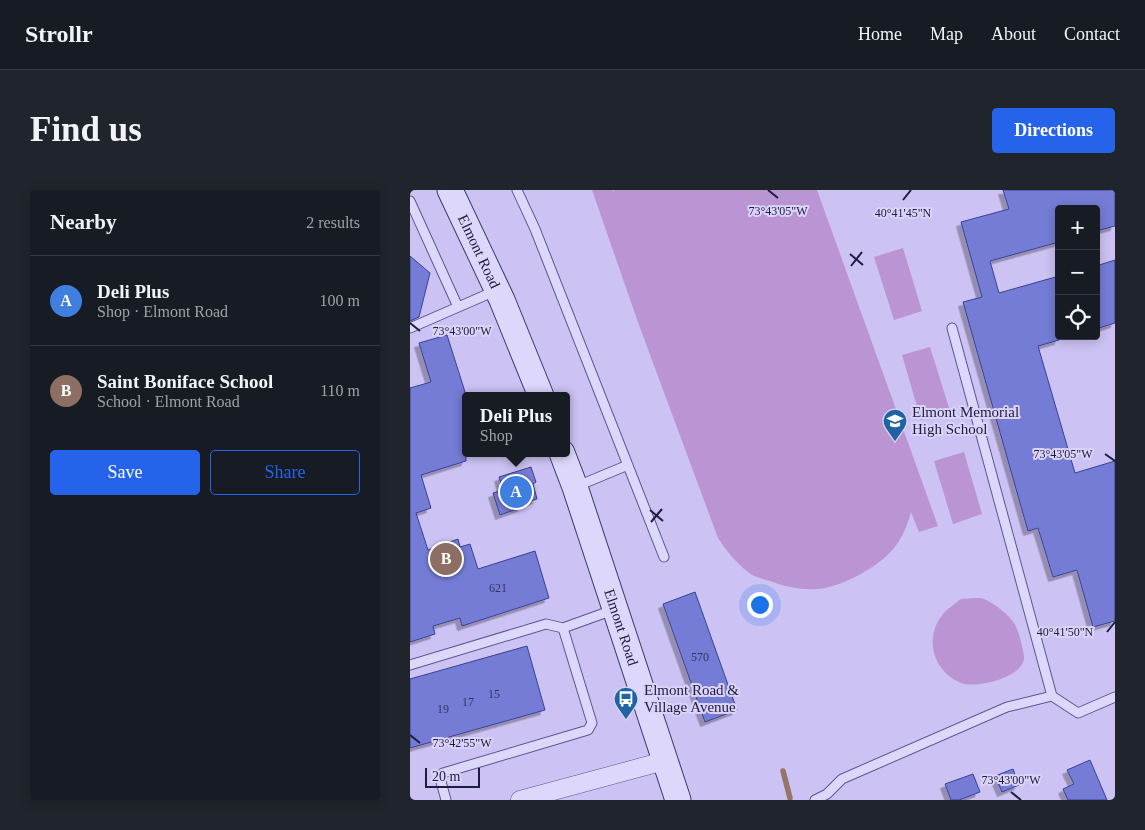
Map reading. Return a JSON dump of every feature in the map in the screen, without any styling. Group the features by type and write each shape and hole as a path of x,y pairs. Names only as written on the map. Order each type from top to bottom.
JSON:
{"main road":[{"name":"Elmont Road","path":"450,190 497,290 539,392"},
{"name":"Elmont Road","path":"564,457 616,609 678,800"}],"street":[{"path":"520,800 664,761"}],"lane":[{"path":"517,190 535,229 664,557"},
{"path":"410,201 458,307"},
{"path":"410,328 497,290"},
{"path":"952,328 1052,696 1078,713 1115,697"},
{"path":"575,487 628,465"},
{"path":"410,665 546,624 564,628 616,609"},
{"path":"446,800 440,778 443,773 588,730 592,723 564,628"},
{"path":"815,800 827,794 842,779 859,771 1007,707 1052,696"}],"shaded area":[{"path":"592,190 613,190 613,192 614,190 817,190 938,526 919,532 911,512 899,540 891,552 873,567 851,579 819,589 782,585 759,578 739,565 718,538 639,325"},
{"path":"903,248 922,311 894,320 874,257"},
{"path":"930,347 950,411 921,420 902,355"},
{"path":"964,452 982,514 953,524 934,461"},
{"path":"961,599 984,599 1005,613 1016,626 1024,656 1017,670 999,680 988,683 968,684 951,678 943,670 934,653 934,633 937,623 943,614"}],"building":[{"path":"1003,190 1115,190 1115,226 1100,230 1100,205 1055,205 1055,243 990,261 999,293 1055,277 1055,340 1059,340 1038,346 1075,473 1115,461 1115,621 1093,627 1077,570 1053,577 1038,528 1028,531 963,302 982,297 961,222 1009,209"},
{"path":"410,256 430,273 419,317 410,321"},
{"path":"1115,260 1115,323 1100,328 1100,295 1100,265"},
{"path":"447,335 465,392 462,392 462,457 466,457 466,461 421,475 431,508 416,513 428,550 458,539 460,547 470,544 478,569 535,551 549,598 462,626 460,618 433,626 435,634 410,642 410,388 431,382 419,343"},
{"path":"531,467 536,482 533,484 537,499 521,504 522,507 500,515 493,493 503,490 499,477"},
{"path":"695,592 737,710 705,722 663,604"},
{"path":"527,646 545,710 410,748 410,679"},
{"path":"1090,760 1107,800 1068,800 1063,789 1074,784 1067,770"},
{"path":"1013,769 1019,785 1002,792 995,776"},
{"path":"973,774 980,792 959,800 951,800 945,784"}],"waterway":[{"path":"783,771 790,798"}],"place":[{"name":"Elmont Memorial High School","path":"895,442"},
{"name":"Deli Plus","path":"516,492"},
{"name":"Saint Boniface School","path":"446,559"},
{"name":"Elmont Road & Village Avenue","path":"626,720"}]}
